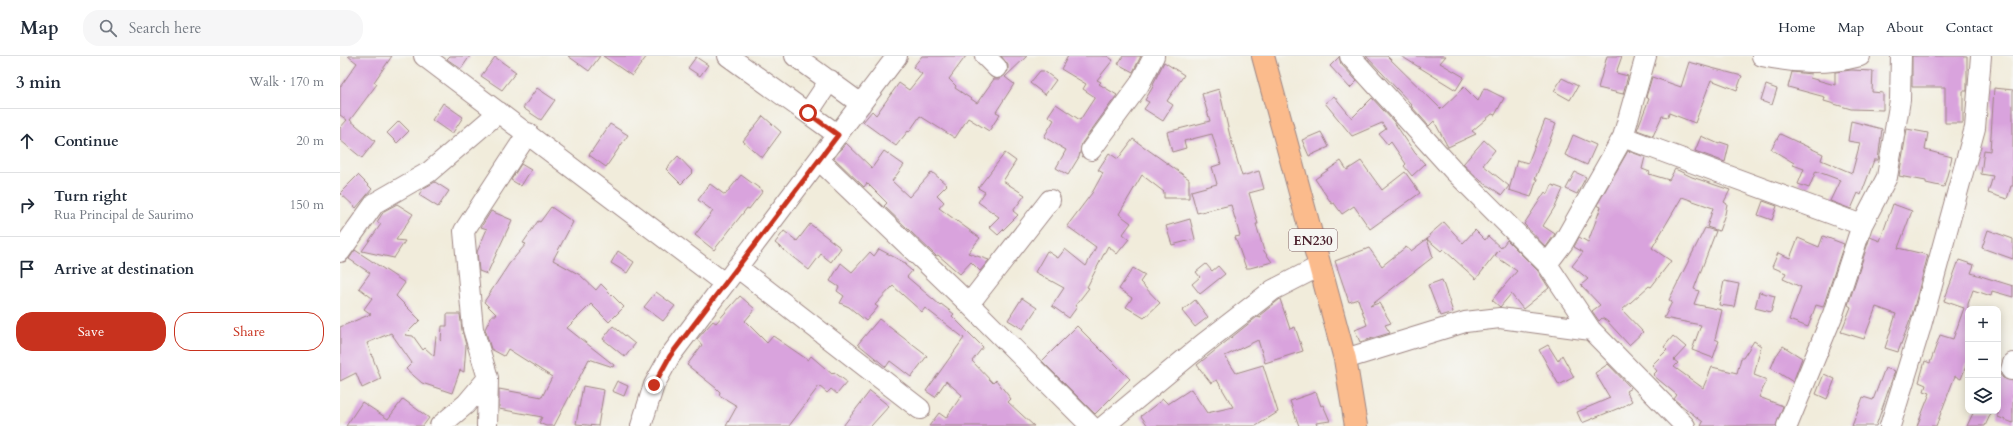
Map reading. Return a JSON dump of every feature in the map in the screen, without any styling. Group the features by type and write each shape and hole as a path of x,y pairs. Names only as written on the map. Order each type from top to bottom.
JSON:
{"main road":[{"name":"EN230","path":"1263,56 1344,359 1356,426"}],"street":[{"path":"424,56 528,133 724,283"},
{"path":"728,56 838,135"},
{"path":"795,56 861,104"},
{"path":"641,426 646,406 661,370 724,283 897,56"},
{"path":"1091,150 1139,85 1154,56"},
{"path":"1350,56 1454,171 1548,264 1591,330 1684,426"},
{"path":"1548,264 1563,243 1623,137 1646,56"},
{"path":"1762,56 1788,62 1815,63 1847,60 1860,56"},
{"path":"1787,426 1833,314 1862,225 1887,177 1900,100 1901,56"},
{"path":"1890,426 1920,328 1975,128 1981,56"},
{"path":"808,113 830,80"},
{"path":"340,252 375,203 429,172 499,112"},
{"path":"487,426 488,378 473,329 464,231 528,133"},
{"path":"1623,137 1862,225"},
{"path":"819,160 969,304 1091,426"},
{"path":"969,304 1050,200"},
{"path":"1104,426 1203,344 1274,290 1320,266"},
{"path":"737,267 920,409"},
{"path":"1344,359 1465,322 1486,319 1500,318 1591,330"},
{"path":"440,426 466,404 488,378"}],"building":[{"path":"348,56 392,56 374,82 377,84 350,120 375,141 362,158 340,140 340,128 347,120 340,115 340,87 357,63"},
{"path":"450,56 470,56 461,69 447,59"},
{"path":"568,56 600,56 589,71"},
{"path":"603,56 647,56 632,76"},
{"path":"922,56 966,56 949,79 956,86 955,88 977,103 994,79 1000,79 1008,71 1008,65 1001,56 1027,56 1005,77 1014,84 996,112 1000,114 989,131 968,118 955,138 920,116 909,132 908,131 896,146 863,122 872,111 876,115 899,83 909,90 922,74 913,67"},
{"path":"1068,56 1107,56 1113,60 1097,80 1101,82 1099,84 1117,95 1082,143 1079,157 1068,175 1056,168 1066,150 1044,137 1054,120 1048,116 1056,104 1080,120 1095,97 1083,89 1086,84 1061,69"},
{"path":"1123,56 1141,56 1133,72 1118,64"},
{"path":"1366,56 1387,56 1441,109 1464,87 1478,101 1484,88 1504,98 1495,115 1492,114 1472,131 1476,134 1448,147 1434,121 1429,126 1411,106 1412,105"},
{"path":"1401,56 1446,56 1440,63 1464,77 1456,90"},
{"path":"1607,56 1622,56 1616,73 1628,76 1623,94 1598,88"},
{"path":"1912,56 1967,56 1967,91 1963,91 1963,123 1945,123 1945,87 1912,87"},
{"path":"495,57 516,72 502,90 481,76"},
{"path":"696,57 708,65 700,76 688,68"},
{"path":"1339,57 1341,64 1357,81 1350,88 1330,66"},
{"path":"1164,62 1184,75 1167,101 1173,105 1163,121 1144,109 1149,102 1145,100 1154,85 1153,84"},
{"path":"1689,62 1742,76 1737,90 1711,80 1695,123 1669,113 1668,117 1662,116 1653,136 1637,130 1649,99 1646,97 1652,77 1681,87"},
{"path":"1851,70 1873,71 1872,92 1883,93 1883,110 1851,109 1824,101 1825,97 1788,87 1792,72 1811,74 1810,78 1835,85 1835,72"},
{"path":"1040,71 1044,71 1056,80 1045,95 1030,83"},
{"path":"1562,78 1578,86 1570,100 1554,91"},
{"path":"1766,85 1777,89 1772,105 1761,101"},
{"path":"537,88 555,100 541,120 523,108"},
{"path":"1994,88 2013,90 2013,186 2011,186 2007,199 1988,193 1993,176 1981,174 1984,150 1990,151"},
{"path":"1219,89 1230,136 1242,176 1259,171 1264,189 1249,193 1264,251 1272,262 1250,268 1246,268 1235,237 1240,236 1231,205 1197,213 1191,191 1217,184 1212,167 1221,164 1212,134 1184,141 1186,148 1172,152 1167,132 1210,121 1202,94"},
{"path":"1334,96 1352,118 1372,98 1394,122 1415,153 1425,164 1412,176 1404,166 1406,164 1391,142 1388,145 1379,134 1386,129 1382,123 1352,136 1325,103"},
{"path":"443,103 463,117 452,134 432,120"},
{"path":"763,116 781,132 762,158 743,141"},
{"path":"1545,120 1556,124 1535,179 1537,179 1531,197 1509,190 1517,160 1528,163"},
{"path":"399,121 409,131 397,143 387,133"},
{"path":"1851,121 1882,129 1878,160 1874,160 1861,195 1858,193 1851,209 1830,201 1840,180 1816,171 1809,188 1798,184 1804,169 1793,165 1794,163 1771,149 1780,134 1823,154 1821,160 1852,173 1860,143 1848,141"},
{"path":"610,124 628,135 606,167 589,155"},
{"path":"1907,129 1928,133 1925,150 1952,157 1944,187 1926,183 1926,181 1899,176"},
{"path":"1321,132 1329,147 1309,156 1302,140"},
{"path":"1573,135 1596,145 1587,165 1565,155"},
{"path":"1701,136 1719,144 1720,142 1729,145 1725,162 1695,151"},
{"path":"1133,139 1189,179 1189,198 1164,198 1164,192 1142,175 1119,214 1131,223 1123,234 1129,239 1117,254 1108,246 1087,287 1089,288 1075,306 1077,307 1069,318 1052,306 1064,288 1035,272 1047,251 1058,258 1065,249 1086,266 1096,247 1067,226 1092,193 1103,173 1098,170 1109,153 1118,159"},
{"path":"1484,140 1495,150 1483,165 1509,186 1502,195 1481,181 1463,164"},
{"path":"846,143 872,168 884,151 904,165 892,181 909,197 932,172 947,185 937,195 944,202 939,208 980,238 968,253 989,260 980,271 971,262 960,274 938,255 936,256 884,206 887,203 867,183 864,187 834,158"},
{"path":"1628,151 1645,157 1642,169 1650,172 1649,174 1669,180 1675,169 1692,177 1730,190 1724,202 1727,204 1719,231 1707,227 1713,208 1682,197 1652,248 1671,261 1651,287 1649,286 1622,310 1643,332 1629,345 1607,321 1602,318 1599,321 1592,311 1600,305 1581,285 1588,279 1572,266 1583,252 1574,247 1579,237 1588,242 1601,207 1597,205"},
{"path":"1005,153 1016,161 1003,181 1025,195 1013,211 1018,215 998,235 989,227 999,217 978,202 985,192 978,188"},
{"path":"678,156 693,172 681,184 666,169"},
{"path":"1341,161 1347,170 1361,161 1382,190 1405,172 1420,193 1370,229 1354,206 1342,214 1334,203 1332,204 1315,179"},
{"path":"521,164 531,170 521,186 511,180"},
{"path":"1575,172 1586,177 1577,194 1566,189"},
{"path":"358,175 372,189 356,208 340,193"},
{"path":"741,175 763,191 749,209 747,208 714,250 695,235 713,211 698,200 710,184 725,195"},
{"path":"435,182 449,191 438,207 419,195 422,189"},
{"path":"1552,185 1563,189 1556,205 1543,226 1555,234 1546,247 1524,224 1545,192 1548,194"},
{"path":"1763,201 1777,206 1772,220 1758,215"},
{"path":"397,204 413,214 396,240 405,241 394,258 362,251 381,224 377,222 384,211"},
{"path":"1893,204 1912,211 1898,248 1928,255 1912,315 1898,352 1885,348 1896,314 1876,307 1864,339 1841,332 1851,307 1848,305 1870,237 1880,241"},
{"path":"551,207 573,222 553,260 580,275 596,290 601,284 624,307 609,322 591,304 567,328 614,365 613,367 589,359 554,426 546,426 539,423 542,417 499,409 499,389 542,397 552,377 508,349 504,356 491,349 485,329 492,315 497,315 484,302 509,264 526,244 523,243 538,221 540,222"},
{"path":"491,211 512,220 487,274 479,271 477,252 487,229 481,227"},
{"path":"1190,219 1195,239 1172,245 1166,226"},
{"path":"1444,222 1463,243 1475,230 1485,240 1488,236 1501,248 1507,240 1538,271 1549,288 1523,309 1511,294 1500,307 1492,300 1517,271 1495,256 1499,250 1476,279 1443,249 1441,251 1427,239 1430,237 1429,235"},
{"path":"810,224 841,248 831,262 821,254 809,270 775,243 784,231 797,241"},
{"path":"1705,228 1716,231 1694,289 1699,291 1694,304 1722,310 1715,339 1719,341 1713,358 1692,350 1701,325 1664,318 1672,302 1669,300"},
{"path":"1988,230 2013,239 2013,259 1982,248"},
{"path":"1823,236 1844,244 1823,307 1816,305 1808,327 1789,320 1801,287 1783,279 1786,273 1772,267 1778,253 1790,258 1798,238 1819,247"},
{"path":"1427,239 1433,257 1370,306 1379,303 1391,323 1385,325 1390,333 1360,342 1355,330 1367,325 1358,299 1349,302 1335,261 1369,248 1382,266 1406,247 1411,251"},
{"path":"879,249 907,264 905,265 912,271 907,277 940,305 941,304 954,314 952,316 983,347 972,361 993,383 996,380 1011,399 1008,402 1034,426 929,426 939,413 946,418 962,395 946,381 935,397 926,391 964,338 925,308 922,312 893,286 875,305 878,307 866,321 849,307 840,303 844,296 837,291 839,287 830,281 841,263 852,272 870,252 874,256"},
{"path":"355,250 405,283 396,296 420,320 405,335 413,336 423,350 425,348 434,356 436,336 441,341 442,326 447,326 447,314 460,314 466,345 464,372 460,370 452,393 422,383 406,369 412,363 391,333 367,343 381,379 362,388 356,373 340,381 340,327 371,314 364,309 372,298 359,288 370,273 349,259"},
{"path":"618,251 634,262 627,273 611,263"},
{"path":"1959,260 1974,265 1971,273 2013,286 2013,297 1992,291 1991,296 1973,290 1968,306 1965,306 1965,369 1961,379 1955,376 1936,426 1917,426 1930,393 1924,391 1926,385 1919,382 1925,361 1930,363 1940,335 1953,339 1964,308 1944,301"},
{"path":"1206,264 1212,271 1218,266 1225,274 1200,294 1192,284 1200,277 1196,272"},
{"path":"1133,268 1145,275 1140,282 1160,303 1144,318 1126,307 1132,298 1119,289"},
{"path":"1442,280 1453,312 1440,316 1428,285"},
{"path":"1724,281 1739,284 1734,307 1719,305"},
{"path":"656,292 675,306 663,321 644,307"},
{"path":"1759,292 1775,296 1771,312 1755,308"},
{"path":"740,296 755,309 745,321 767,343 773,336 808,360 811,356 832,374 834,372 847,382 837,394 831,389 827,393 819,386 789,426 726,426 737,406 719,395 720,392 716,388 687,365 702,345 697,339 713,321 716,323"},
{"path":"1022,298 1037,308 1023,329 1008,320"},
{"path":"1280,299 1290,329 1295,327 1303,351 1265,363 1258,340 1225,356 1236,373 1263,365 1278,412 1256,426 1148,426 1141,416 1163,399 1168,404 1191,389 1207,413 1233,407 1217,380 1211,383 1197,365 1257,317 1261,318 1260,315"},
{"path":"1195,300 1208,317 1195,327 1182,311"},
{"path":"879,319 927,356 911,377 890,361 886,367 858,344"},
{"path":"613,326 635,344 625,357 603,339"},
{"path":"1077,326 1130,379 1095,414 1042,361"},
{"path":"1673,336 1686,347 1674,360 1678,363 1674,367 1703,388 1712,367 1737,373 1741,358 1743,358 1754,341 1761,346 1754,375 1767,380 1759,397 1783,406 1776,426 1701,426 1703,422 1674,399 1677,395 1653,375 1657,371 1652,365 1667,350 1664,347"},
{"path":"1548,345 1558,361 1562,355 1574,377 1559,385 1539,350"},
{"path":"1783,346 1802,358 1793,382 1771,368 1776,356"},
{"path":"1608,364 1631,388 1626,391 1632,401 1619,409 1582,423 1577,412 1610,398 1595,373"},
{"path":"1885,368 1895,371 1876,426 1852,426 1863,397 1873,400"},
{"path":"1824,374 1835,379 1827,399 1816,394"},
{"path":"2001,376 2003,378 2013,381 2013,423 1998,417 1998,414 2001,414"},
{"path":"617,381 628,386 624,396 612,391"},
{"path":"583,386 604,390 598,426 576,424"},
{"path":"870,391 889,406 871,426 843,426"},
{"path":"1316,392 1321,406 1323,405 1330,421 1316,423 1317,426 1299,426 1290,401"},
{"path":"403,399 429,418 423,426 346,426 362,402 388,419"},
{"path":"1973,414 1991,414 1985,426 1967,426"}],"route":[{"path":"654,385 670,356 838,135 808,113"}]}
